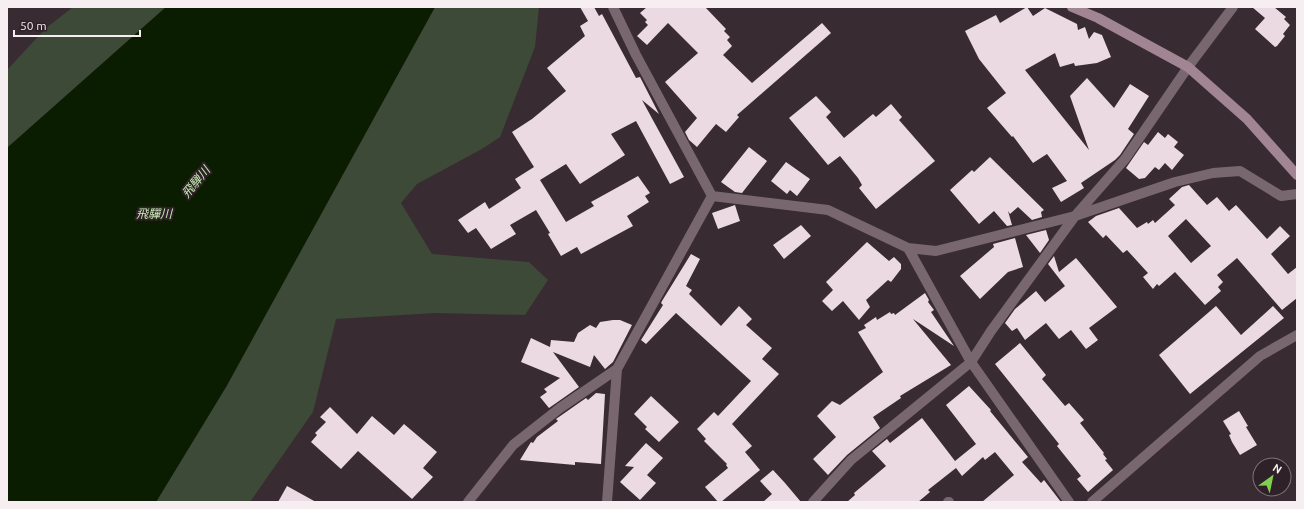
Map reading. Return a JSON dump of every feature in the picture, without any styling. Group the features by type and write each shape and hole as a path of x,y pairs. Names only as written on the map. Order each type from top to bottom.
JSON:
{"street":[{"path":"613,7 636,55 712,196"},
{"path":"1072,7 1098,18 1188,67 1247,119 1297,175"},
{"path":"813,502 851,460 971,362 991,331 1075,216 1125,159 1188,67 1233,7"},
{"path":"712,196 828,210 908,248 936,251 1075,216 1175,182 1219,173 1240,171 1282,196 1297,194"},
{"path":"608,502 618,369 712,196"},
{"path":"908,248 971,362 1069,502"},
{"path":"1092,502 1260,356 1297,335"},
{"path":"468,502 513,445 560,408 618,369"}],"shaded area":[{"path":"73,7 166,7 7,148 7,70 46,28"},
{"path":"435,7 539,7 535,47 500,137 482,149 417,184 401,203 432,254 529,262 548,280 525,315 436,313 336,319 313,412 250,502 156,502 226,387"}],"water":[{"name":"飛驒川","path":"166,7 435,7 226,387 156,502 7,502 7,148"}],"building":[{"path":"580,7 594,7 599,16 602,14 636,78 640,77 659,114 642,100 684,177 670,184 636,121 611,134 625,155 580,184 566,164 540,180 566,222 594,206 591,202 638,176 650,193 645,196 649,202 627,216 633,226 581,254 577,247 561,256 548,234 550,233 536,210 510,225 516,234 491,249 476,228 468,233 458,220 485,202 489,209 521,188 515,179 534,167 512,132 532,119 566,91 547,68 585,36 580,26 588,21"},
{"path":"647,7 705,7 726,29 724,31 730,37 727,40 732,46 723,55 752,83 822,23 831,33 737,115 739,117 726,132 716,124 697,147 689,140 685,132 697,118 665,82 698,53 668,23 647,45 637,36 648,25 645,22 647,20 640,13"},
{"path":"1027,7 1033,16 1045,8 1077,24 1078,30 1085,27 1089,39 1094,32 1102,35 1111,57 1097,63 1075,66 1074,63 1060,67 1055,53 1025,70 1089,150 1070,96 1087,78 1114,108 1130,84 1149,96 1128,129 1134,134 1120,155 1081,183 1084,188 1061,202 1052,188 1067,181 1047,154 1033,163 1013,136 1012,137 987,108 1006,93 979,59 965,31 996,15 1000,23"},
{"path":"1252,7 1274,7 1286,17 1284,19 1290,25 1283,34 1285,36 1277,46 1275,47 1255,29 1265,18"},
{"path":"816,96 831,112 826,117 844,138 873,114 876,117 891,104 902,117 899,120 935,161 876,209 859,188 862,185 858,178 840,156 828,165 789,118"},
{"path":"1158,132 1165,138 1168,134 1178,142 1174,147 1184,155 1172,170 1165,163 1159,170 1155,167 1145,178 1139,179 1126,168 1144,142 1148,145"},
{"path":"749,147 767,161 742,193 735,192 721,182"},
{"path":"990,157 1044,210 1041,212 1042,217 1032,220 1018,207 1010,214 1008,211 1012,225 1007,226 994,211 979,224 950,190 972,170 974,172"},
{"path":"786,162 810,179 797,196 790,190 787,194 771,181"},
{"path":"1189,185 1207,205 1217,197 1229,211 1236,205 1267,239 1280,226 1290,236 1271,254 1288,274 1297,267 1297,298 1282,310 1237,258 1217,275 1223,282 1218,287 1221,291 1205,305 1175,272 1159,286 1157,284 1153,289 1143,277 1148,273 1127,250 1123,253 1106,235 1103,238 1088,222 1096,216 1119,208 1137,228 1147,222 1148,224 1153,220 1155,223 1175,205 1169,199 1182,187","holes":["1186,219 1211,246 1191,263 1168,236"]},
{"path":"735,205 740,221 718,229 712,213"},
{"path":"801,225 811,236 784,259 773,245"},
{"path":"1046,230 1049,240 1040,253 1026,235"},
{"path":"1015,238 1023,267 1008,272 980,299 960,276 994,247 993,244"},
{"path":"867,242 889,261 894,257 901,264 901,269 891,282 888,280 866,300 870,307 859,320 843,301 832,311 822,301 833,290 826,282"},
{"path":"691,254 700,259 686,286 692,290 689,294 721,326 739,306 752,319 746,325 772,348 762,359 779,374 732,424 752,446 745,452 760,470 721,502 718,502 705,487 728,468 726,465 727,464 704,441 706,439 697,429 714,412 718,416 751,381 676,313 646,344 641,340 663,305 661,303 662,301"},
{"path":"1054,256 1059,272 1076,258 1117,307 1089,328 1098,340 1086,349 1071,330 1059,339 1046,323 1025,340 1017,328 1012,331 1005,323 1015,309 1036,291 1045,302 1065,286 1048,264"},
{"path":"925,293 929,300 928,302 934,310 931,312 954,346 913,319 951,365 900,396 901,398 873,417 880,428 847,455 828,475 813,459 836,437 817,416 832,401 840,405 883,372 858,332 866,328 864,325 876,317 877,320 890,312 891,314 894,313 895,315"},
{"path":"1216,306 1241,335 1273,306 1284,318 1190,394 1159,355"},
{"path":"620,320 632,325 613,362 605,369 594,355 590,367 553,352 579,387 549,408 540,397 547,392 544,389 560,378 521,362 531,338 550,347 551,340 574,342 578,333 590,325 596,328 600,322"},
{"path":"1020,343 1046,375 1042,379 1065,406 1069,403 1084,420 1080,423 1104,453 1103,454 1107,459 1105,460 1113,470 1088,492 1077,479 1081,476 1057,446 1059,444 995,364"},
{"path":"969,386 991,410 990,411 1028,457 1022,462 1041,483 1044,480 1061,502 982,502 1014,475 995,452 985,460 983,457 962,476 956,468 928,490 930,492 918,502 847,502 855,495 854,493 886,466 872,451 887,439 890,443 922,418 955,461 976,444 946,405"},
{"path":"596,393 605,394 601,464 575,462 575,465 520,460 531,442 533,443 537,437 558,421 556,419 586,398 588,400"},
{"path":"651,396 679,422 659,442 645,429 647,427 634,414"},
{"path":"330,407 357,434 372,416 394,435 404,424 437,452 423,468 433,477 412,499 358,451 341,469 311,442 317,435 315,433 326,422 320,417"},
{"path":"1239,411 1248,426 1246,427 1257,445 1240,455 1229,435 1231,434 1223,421"},
{"path":"646,443 663,458 647,475 656,483 640,500 620,482 634,467 625,466"},
{"path":"773,470 801,502 763,502 772,494 760,481"},
{"path":"287,486 316,502 278,502"}],"water label":[{"name":"飛騨川","path":"196,182"}]}
